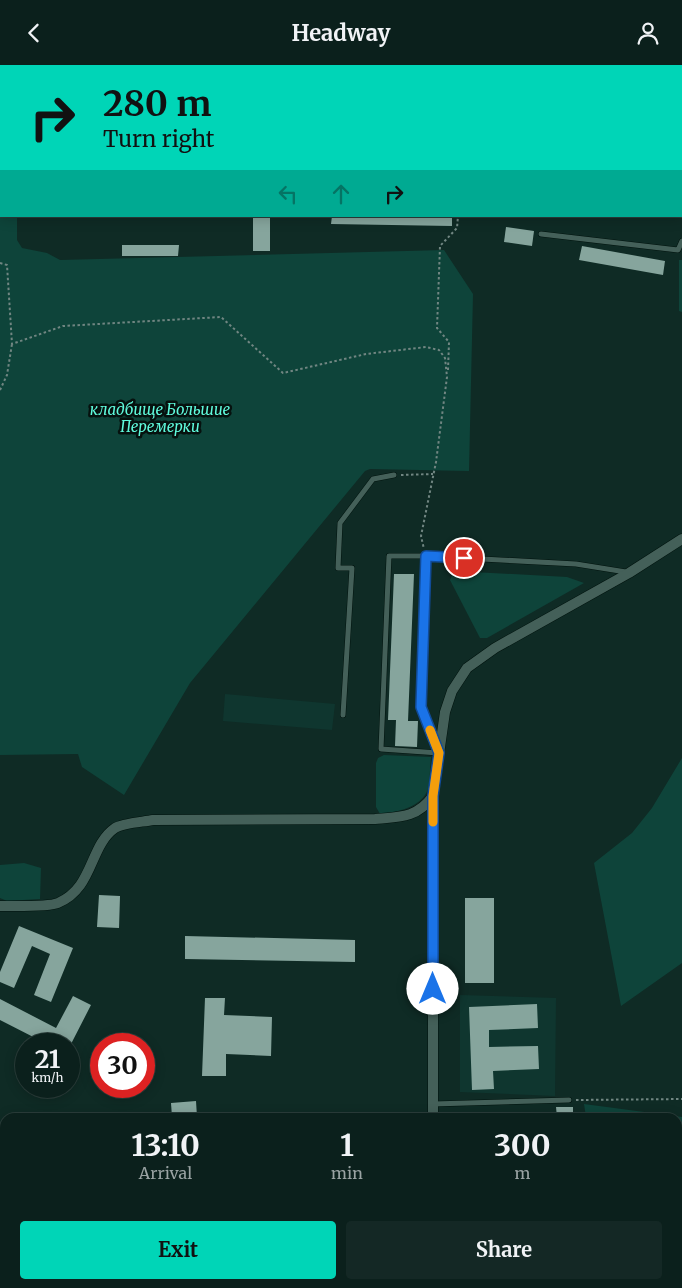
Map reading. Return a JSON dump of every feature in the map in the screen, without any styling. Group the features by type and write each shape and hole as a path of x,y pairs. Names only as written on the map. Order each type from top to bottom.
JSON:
{"street":[{"path":"433,1113 433,796 448,701 456,682 467,668 494,648 629,573 682,539"},
{"path":"0,906 57,904 72,894 87,877 104,840 117,827 153,820 375,819 404,817 421,809 433,796"}],"lane":[{"path":"541,234 678,250 682,241"},
{"path":"343,715 352,567 338,568 340,523 373,479 394,475"},
{"path":"426,556 421,707 439,753 382,749 389,556 426,556 576,564 629,573"},
{"path":"432,1105 569,1100"}],"path":[{"path":"424,547 421,536 434,474 448,377 449,342 438,328 440,246 457,228 458,217"},
{"path":"0,263 7,265 12,344 7,375 0,389"},
{"path":"12,344 63,326 222,317 284,373 366,354 426,347 439,350 445,358 448,377"},
{"path":"394,475 434,474"},
{"path":"569,1100 682,1099"}],"shaded area":[{"path":"225,694 335,704 332,730 223,721"},
{"path":"460,995 556,998 555,1096 460,1092"}],"green space":[{"name":"кладбище Большие Перемерки","path":"0,217 17,217 17,240 22,248 47,253 60,260 444,250 473,294 469,471 370,469 365,471 190,683 124,795 82,767 78,754 0,755"},
{"path":"679,260 682,260 682,312 679,311"},
{"path":"454,571 567,577 584,583 487,638 480,638 450,580"},
{"path":"384,755 431,757 430,778 429,785 422,799 402,810 380,814 376,807 376,763 378,758"},
{"path":"682,758 682,963 621,1006 594,863 632,833 652,808"},
{"path":"24,863 41,868 40,899 7,901 0,898 0,865"},
{"path":"584,1104 652,1113 585,1113"}],"building":[{"path":"253,217 270,217 270,251 253,251"},
{"path":"332,217 452,217 452,226 331,224"},
{"path":"506,227 534,231 532,246 504,242"},
{"path":"122,245 179,245 178,256 122,256"},
{"path":"582,246 665,261 663,275 579,260"},
{"path":"394,574 414,574 408,721 418,721 417,747 395,746 396,720 388,720"},
{"path":"99,895 120,896 119,928 97,927"},
{"path":"465,898 494,898 494,983 465,983"},
{"path":"19,926 73,948 51,1002 34,995 50,954 32,946 14,988 0,982 0,972"},
{"path":"185,936 355,940 355,962 185,959"},
{"path":"73,996 91,1005 77,1033 25,1033 0,1020 0,999 56,1028"},
{"path":"205,998 225,998 224,1015 272,1017 271,1056 226,1054 226,1076 202,1076"},
{"path":"537,1004 538,1028 489,1030 489,1047 538,1046 539,1069 493,1071 494,1089 472,1090 469,1007"},
{"path":"196,1101 197,1113 172,1113 171,1103"},
{"path":"556,1107 573,1107 573,1113 557,1113"}],"slow traffic":[{"path":"430,730 439,753 433,796 433,822"}],"route":[{"path":"433,989 433,796 439,753 421,707 426,556 464,558"}]}
